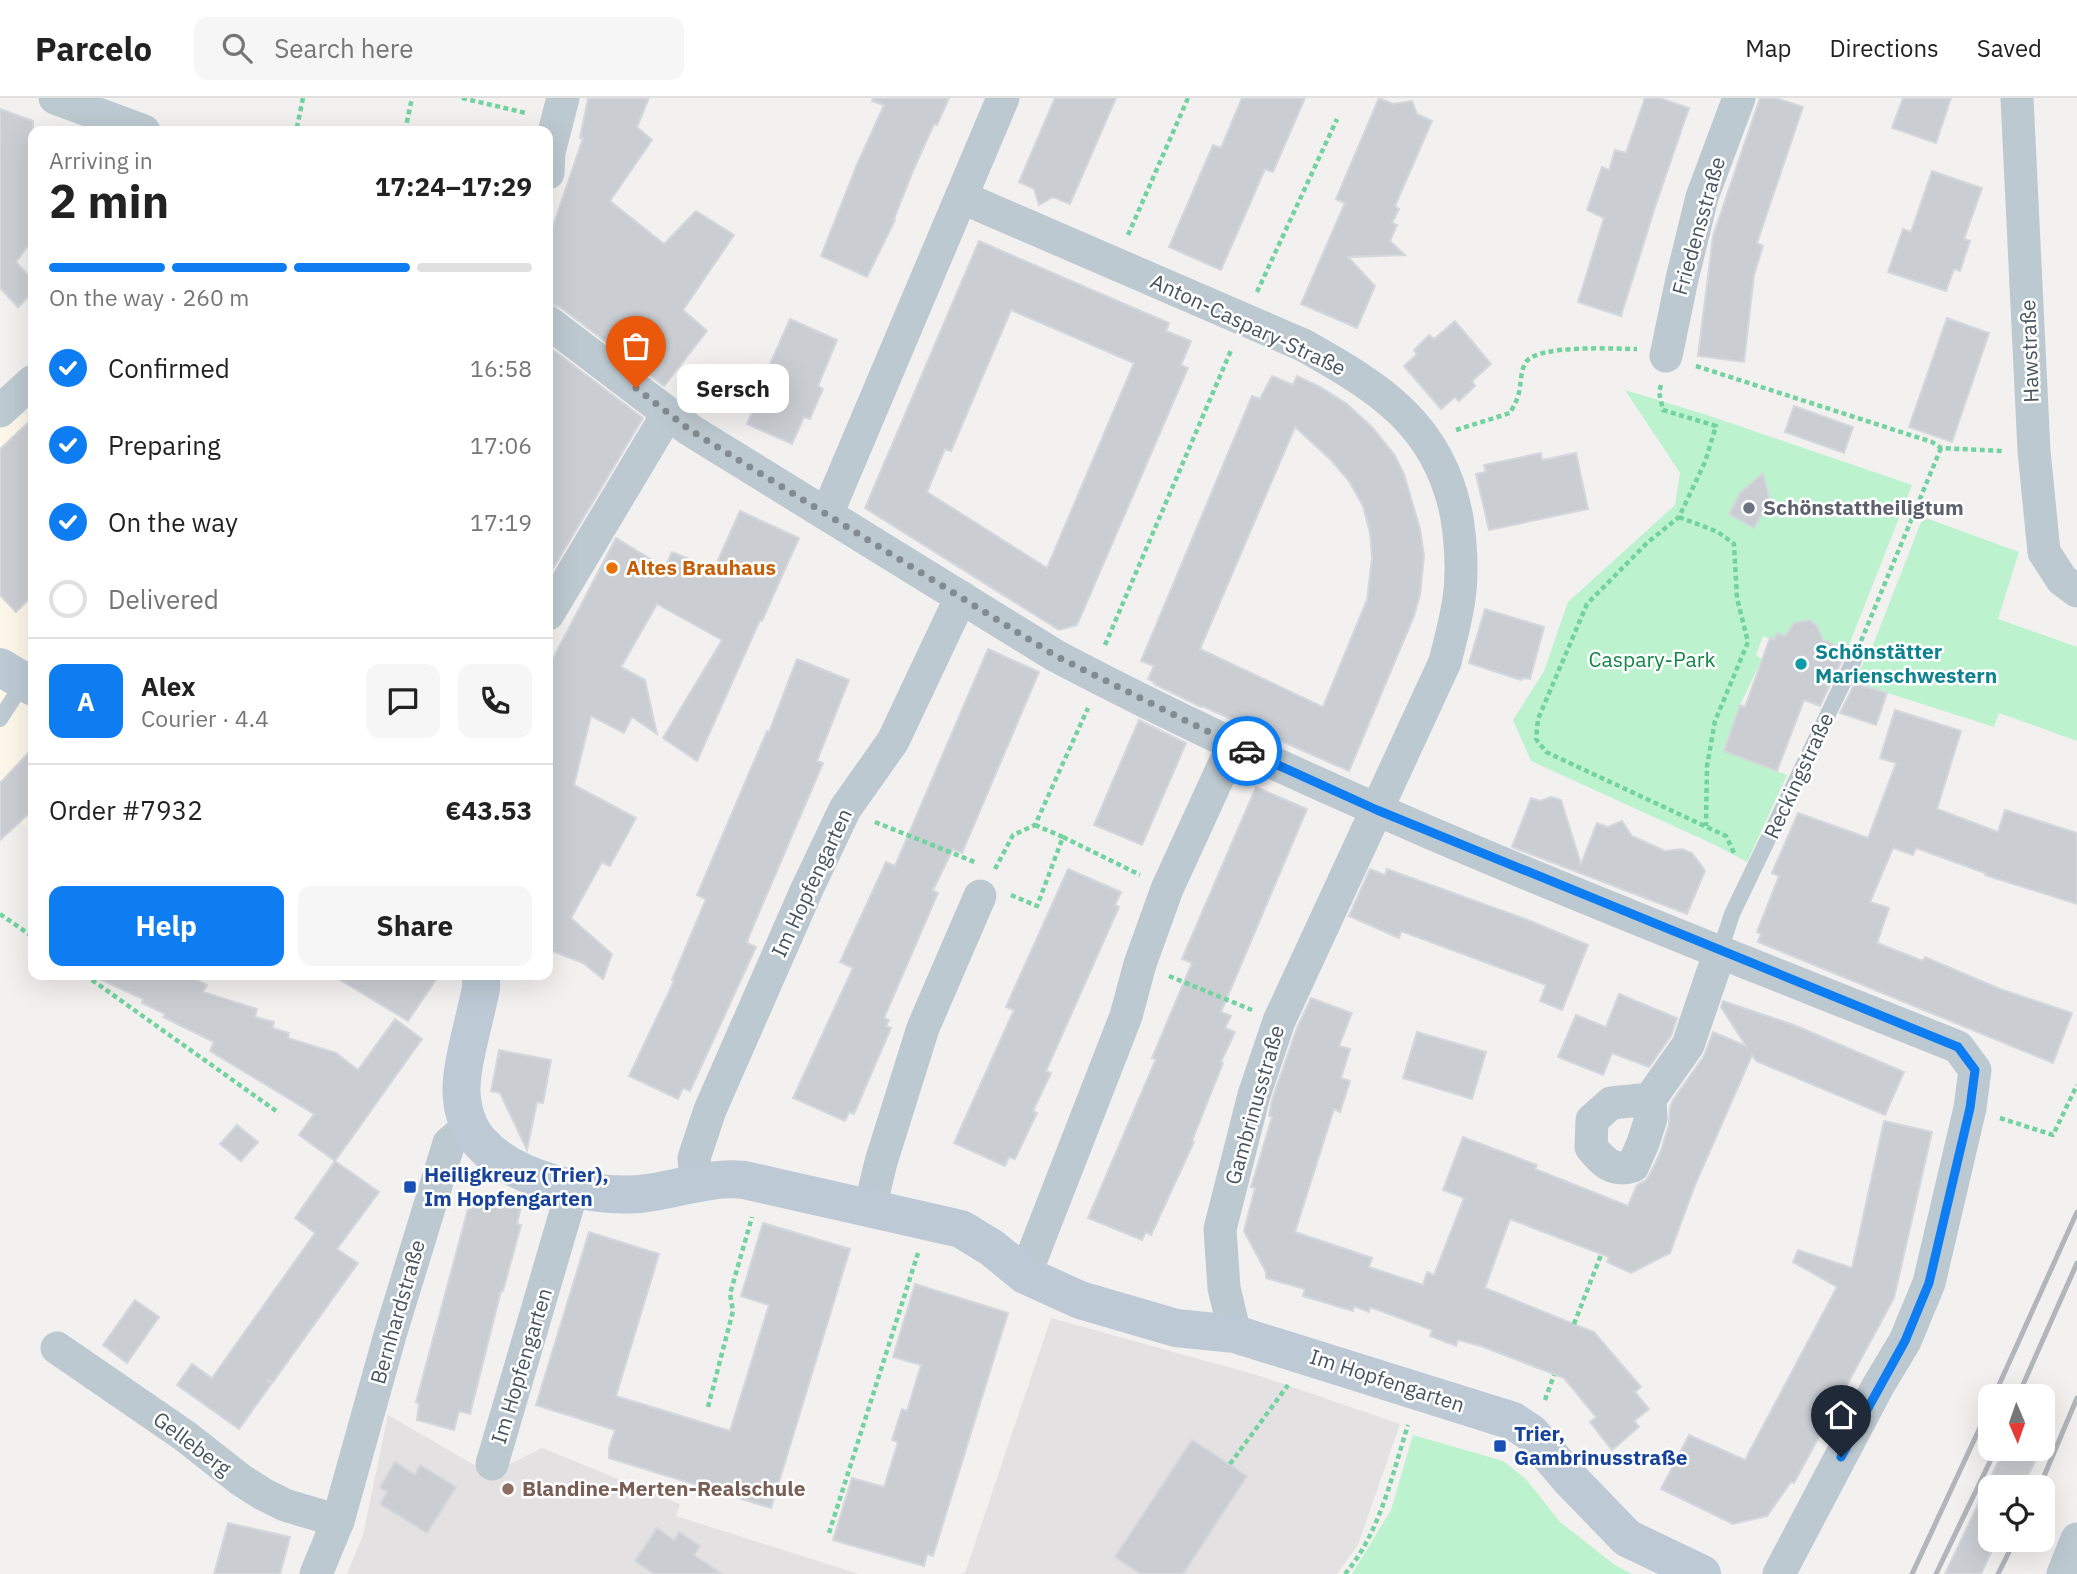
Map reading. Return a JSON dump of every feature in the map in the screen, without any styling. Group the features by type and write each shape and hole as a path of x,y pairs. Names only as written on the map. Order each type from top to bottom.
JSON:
{"street":[{"path":"55,98 131,126"},
{"path":"553,137 563,98"},
{"path":"827,514 1003,98"},
{"name":"Friedensstraße","path":"1667,356 1702,197 1739,98"},
{"name":"Hawstraße","path":"2017,98 2034,451 2044,552 2062,580 2077,591"},
{"name":"Anton-Caspary-Straße","path":"961,197 1303,345 1355,374 1403,412 1427,440 1452,495 1462,563 1459,598 1445,662 1377,810"},
{"path":"553,326 620,375 667,415 1056,656 1233,745 1377,810 1958,1047 1975,1070 1970,1108 1929,1283 1905,1341 1878,1386 1779,1574"},
{"path":"0,411 28,386"},
{"path":"553,606 667,415"},
{"name":"Im Hopfengarten","path":"695,1182 694,1158 710,1110 807,889 845,809 894,741 961,597"},
{"path":"1025,1275 1126,1016 1140,964 1167,889 1233,745"},
{"name":"Gambrinusstraße","path":"1235,1334 1224,1288 1220,1229 1254,1095 1279,1021 1377,810"},
{"path":"870,1208 881,1163 923,1028 983,882"},
{"name":"Reckingstraße","path":"1650,1099 1688,1045 1720,951"},
{"path":"470,1126 465,1116 461,1093 481,980"},
{"name":"Im Hopfengarten","path":"470,1126 478,1140 505,1163 526,1173 604,1195 652,1193 695,1182 729,1178 961,1229 992,1248 1025,1275 1080,1300 1176,1328 1235,1334 1513,1421 1531,1433 1569,1478 1628,1538 1702,1574"},
{"name":"Bernhardstraße","path":"316,1574 338,1521 390,1335 449,1143 470,1126"},
{"name":"Im Hopfengarten","path":"492,1464 573,1188"},
{"name":"Gelleberg","path":"57,1348 185,1436 263,1494 285,1505 338,1521"},
{"path":"2063,1574 2077,1539"}],"lane":[{"name":"Reckingstraße","path":"1720,951 1732,914 1854,660"},
{"path":"0,719 19,679"}],"path":[{"path":"297,126 303,98"},
{"path":"406,126 412,98"},
{"path":"462,98 524,112"},
{"path":"1115,264 1188,98"},
{"path":"983,882 1013,835 1035,825 1244,321 1337,119"},
{"path":"1427,440 1510,413 1518,397 1522,371 1528,360 1539,352 1563,349 1638,349 1932,442 1941,448 2014,451"},
{"path":"1667,356 1659,392 1663,410 1716,426 1704,462 1679,517 1647,543 1587,604 1538,719 1536,739 1546,752 1726,836 1736,862"},
{"path":"1854,660 1941,448"},
{"path":"1679,517 1718,532 1734,544 1737,598 1748,642 1715,721 1707,766 1706,826"},
{"path":"845,809 983,882 1037,906 1063,837"},
{"path":"1035,825 1167,889"},
{"path":"0,914 28,934"},
{"path":"92,980 279,1113"},
{"path":"1205,990 1279,1021"},
{"path":"1970,1108 2053,1135 2077,1086"},
{"path":"708,1407 733,1311 730,1294 753,1216"},
{"path":"829,1532 922,1241"},
{"path":"1574,1324 1601,1255"},
{"path":"1230,1464 1293,1375"},
{"path":"1345,1574 1355,1563 1382,1509 1418,1391"}],"shaded area":[{"path":"0,389 28,418 28,829 0,801"},
{"path":"1051,1318 1260,1376 1400,1424 1358,1545 1337,1574 958,1574 965,1573"},
{"name":"Blandine-Merten-Realschule","path":"388,1415 490,1474 542,1448 680,1504 676,1516 859,1574 347,1574 363,1535"}],"green space":[{"name":"Caspary-Park","path":"1625,390 1912,485 1847,650 1822,640 1817,626 1809,620 1794,623 1788,637 1778,633 1774,640 1763,636 1756,655 1762,659 1740,705 1724,751 1787,775 1747,862 1531,761 1513,720 1544,671 1568,602 1675,505 1680,473"},
{"path":"1923,517 2019,552 1998,619 2077,647 2077,741 1999,713 1994,727 1853,682 1873,645"},
{"path":"1413,1435 1503,1461 1526,1479 1560,1522 1615,1565 1632,1574 1352,1574 1391,1510"}],"building":[{"path":"588,98 649,98 637,127 652,140 610,201 664,244 696,211 734,235 683,310 707,331 664,386 560,307 553,305 553,226 583,138 580,138"},
{"path":"873,98 949,98 937,125 934,124 895,220 867,277 821,256 884,105 872,101"},
{"path":"1055,98 1116,98 1070,204 1053,197 1039,205 1034,189 1019,182"},
{"path":"1242,98 1305,98 1273,172 1265,169 1221,270 1169,247 1213,145 1221,148"},
{"path":"1379,98 1393,104 1412,101 1417,114 1432,121 1395,206 1399,209 1392,223 1397,225 1390,241 1405,255 1348,257 1375,286 1357,328 1301,304 1345,203 1336,199"},
{"path":"1645,98 1660,98 1689,108 1621,316 1578,302 1604,218 1587,210 1602,167 1609,170 1615,150 1626,153"},
{"path":"1760,98 1776,98 1803,107 1757,243 1763,246 1754,275 1744,362 1698,356 1713,236"},
{"path":"1903,98 1951,98 1936,143 1892,128"},
{"path":"0,109 33,121 33,126 28,126 28,246 16,262 28,275 28,297 18,307 0,288"},
{"path":"1932,171 1982,188 1964,239 1970,241 1960,271 1954,269 1946,291 1888,272 1903,229 1911,232"},
{"path":"979,241 1169,323 1166,331 1191,341 1181,365 1188,368 1077,625 1059,630 865,508","holes":["1011,310 1134,363 1047,568 927,492 945,449 951,451"]},
{"path":"1947,318 1989,333 1952,442 1909,427"},
{"path":"790,319 837,340 818,386 823,389 810,419 804,417 792,444 747,424 759,396 756,395"},
{"path":"1455,321 1491,364 1472,381 1475,386 1459,401 1455,397 1441,409 1404,366 1417,354 1414,350 1429,335 1434,339"},
{"path":"553,350 643,418 553,569"},
{"path":"1272,376 1293,385 1297,376 1347,404 1372,427 1394,454 1404,474 1420,529 1424,556 1420,595 1414,616 1349,771 1154,684 1148,679 1154,666 1141,661 1252,396 1260,399","holes":["1295,427 1331,460 1349,481 1363,506 1370,533 1372,558 1367,600 1323,707 1200,649"]},
{"path":"1794,406 1853,427 1844,453 1785,432"},
{"path":"28,423 28,600 16,612 0,595 0,449"},
{"path":"1541,453 1542,460 1576,453 1588,509 1489,530 1476,474 1486,472 1484,465"},
{"name":"Schönstattheiligtum","path":"1763,473 1770,500 1754,528 1729,514 1740,493"},
{"path":"740,511 799,538 697,761 663,738 722,640 657,604 621,667 645,680 657,734 632,717 624,733 591,716 574,785 636,818 610,866 602,862 571,918 612,954 603,979 583,963 553,951 553,658 616,538 665,568 672,552 714,569"},
{"path":"1485,609 1544,627 1530,679 1521,680 1469,663"},
{"path":"1810,620 1817,626 1823,640 1847,650 1820,706 1804,700 1777,771 1724,751 1740,705 1745,707 1770,638 1774,640 1777,633 1785,636 1794,623"},
{"path":"988,649 1039,672 962,853 953,849 933,890 938,893 884,1018 889,1020 886,1026 891,1028 854,1114 849,1112 845,1121 793,1098 853,968 840,962 886,862 895,866"},
{"path":"797,659 849,680 817,761 823,763 749,936 747,943 756,947 690,1091 683,1088 678,1099 629,1076 674,981 672,980 706,899 697,895 767,731 769,732"},
{"path":"1855,683 1887,693 1876,725 1840,713"},
{"path":"1895,710 1961,731 1937,809 1998,832 2005,810 2077,833 2077,904 1985,875 1916,848 1913,855 1893,848 1870,902 1889,908 1877,943 1923,961 1925,957 2000,989 2072,1013 2053,1063 1758,942 1761,934 1757,932 1779,876 1772,873 1798,813 1868,838 1896,763 1880,758"},
{"path":"1139,720 1186,743 1142,845 1094,825"},
{"path":"28,753 28,815 0,840 0,783"},
{"path":"1256,787 1307,809 1221,1012 1231,1016 1225,1028 1235,1032 1221,1062 1223,1063 1192,1141 1194,1142 1151,1235 1146,1232 1142,1240 1088,1218 1156,1059 1152,1058 1192,963 1182,959"},
{"path":"1551,797 1561,800 1581,864 1597,823 1608,827 1622,821 1632,836 1665,851 1682,849 1692,853 1705,871 1687,914 1512,847 1531,798 1540,801"},
{"path":"1068,869 1121,892 1115,905 1119,907 1046,1071 1051,1073 1033,1111 1037,1113 1015,1159 1009,1157 1005,1166 954,1143 1014,1010 1006,1007"},
{"path":"1370,869 1385,875 1387,869 1528,920 1588,945 1562,1010 1540,1001 1546,985 1401,931 1399,938 1349,916"},
{"path":"102,980 197,980 207,985 203,992 257,1009 255,1017 274,1022 272,1028 289,1033 288,1038 336,1053 358,1070 395,1019 422,1039 335,1161 299,1135 314,1114 210,1051 214,1042 163,1017 165,1014 142,1003 143,999"},
{"path":"340,980 436,980 408,1021"},
{"path":"1619,994 1677,1018 1671,1036 1649,1067 1612,1053 1603,1075 1558,1057 1576,1015 1606,1027"},
{"path":"1311,998 1352,1013 1339,1046 1350,1049 1341,1078 1350,1081 1340,1112 1334,1109 1295,1232 1372,1258 1369,1267 1423,1285 1427,1272 1434,1275 1464,1198 1443,1190 1463,1137 1537,1165 1535,1169 1628,1206 1637,1185 1645,1181 1650,1174 1661,1151 1673,1100 1704,1056 1713,1032 1746,1046 1721,1007 1723,1001 1794,1025 1904,1072 1885,1115 1756,1061 1752,1055 1695,1185 1670,1253 1631,1273 1607,1262 1609,1257 1510,1219 1485,1288 1594,1332 1641,1387 1635,1392 1649,1409 1634,1421 1639,1427 1612,1450 1590,1422 1596,1417 1564,1378 1481,1346 1458,1340 1456,1346 1430,1336 1432,1330 1370,1307 1369,1312 1354,1306 1353,1311 1303,1296 1305,1289 1266,1278 1266,1272 1244,1231 1255,1188 1251,1187 1272,1117 1269,1116 1272,1100 1297,1028"},
{"path":"1417,1032 1486,1052 1472,1099 1403,1078"},
{"path":"499,1050 551,1060 543,1103 537,1102 527,1150 500,1093 491,1091"},
{"path":"1884,1121 1932,1132 1894,1298 1794,1483 1791,1482 1767,1516 1733,1524 1661,1489 1689,1435 1745,1460 1837,1287 1793,1262 1798,1250 1852,1268"},
{"path":"237,1125 258,1142 241,1161 220,1144"},
{"path":"335,1161 379,1192 337,1249 358,1263 273,1382 266,1380 272,1383 239,1429 177,1385 192,1364 212,1378 315,1233 295,1218"},
{"path":"472,1194 521,1207 517,1224 521,1225 501,1291 470,1414 459,1411 454,1430 417,1420 419,1403 416,1402"},
{"path":"763,1223 850,1249 771,1508 609,1458 615,1430 536,1405 589,1232 659,1254 616,1396 730,1431 769,1305 741,1296"},
{"path":"915,1284 1008,1313 933,1556 927,1554 924,1566 833,1540 852,1478 884,1487 898,1442 892,1440 902,1409 907,1411 921,1365 893,1357"},
{"path":"135,1300 159,1317 127,1363 103,1345"},
{"path":"1192,1440 1247,1476 1183,1574 1141,1574 1115,1557"},
{"path":"1998,1461 2035,1461 2028,1475 1992,1475"},
{"path":"395,1462 415,1475 420,1465 456,1487 427,1533 380,1504 387,1492 380,1487"},
{"path":"1978,1504 1978,1552 1991,1552 1981,1574 1945,1574"},
{"path":"228,1523 290,1537 280,1574 214,1574"},
{"path":"657,1528 674,1540 679,1532 700,1546 694,1555 722,1574 654,1574 635,1561"}],"railway":[{"path":"1999,1384 2077,1212"},
{"path":"2023,1384 2077,1263"},
{"path":"2044,1475 2077,1398"},
{"path":"1912,1574 1978,1432"},
{"path":"1936,1574 1990,1461"},
{"path":"1998,1574 2009,1552"}],"way so far":[{"path":"636,388 667,415 690,430 1056,656 1247,751"}],"place":[{"name":"Sersch","path":"636,388"},
{"name":"Schönstattheiligtum","path":"1749,508"},
{"name":"Altes Brauhaus","path":"612,568"},
{"name":"Schönstätter Marienschwestern","path":"1801,664"},
{"name":"Heiligkreuz (Trier), Im Hopfengarten","path":"410,1187"},
{"name":"Trier, Gambrinusstraße","path":"1500,1446"},
{"name":"Blandine-Merten-Realschule","path":"508,1489"}],"route":[{"path":"1247,751 1377,810 1958,1047 1975,1070 1970,1108 1929,1283 1905,1341 1841,1457"}]}
